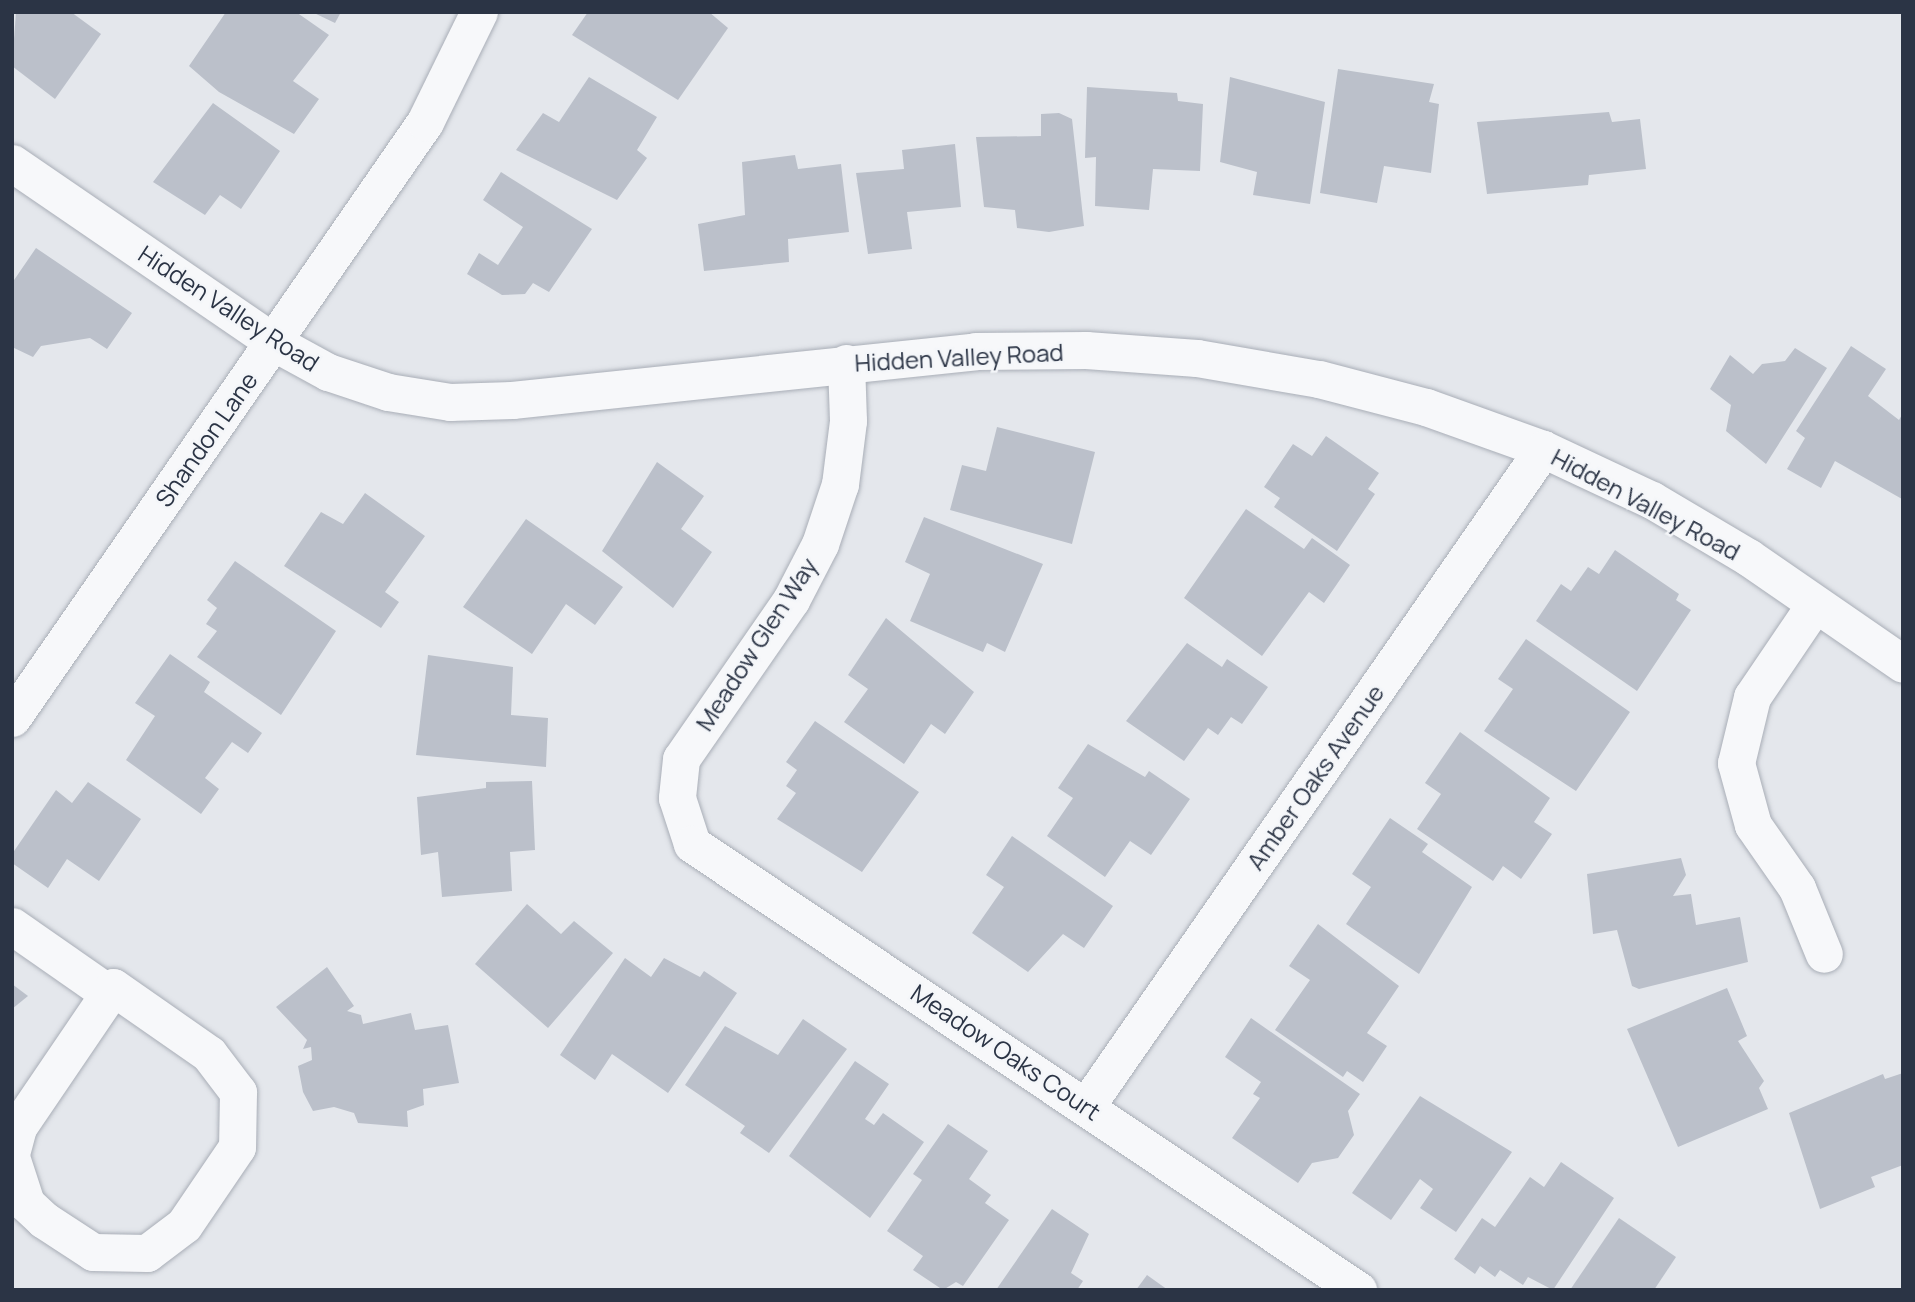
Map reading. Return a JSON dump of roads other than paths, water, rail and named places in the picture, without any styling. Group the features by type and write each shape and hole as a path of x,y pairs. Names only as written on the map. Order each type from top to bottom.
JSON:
{"street":[{"name":"Shandon Lane","path":"12,718 425,122 480,12"},
{"name":"Hidden Valley Road","path":"12,163 273,342 364,384 450,402 975,351 1197,358 1318,379 1426,407 1543,449 1652,500 1903,664"},
{"name":"Meadow Glen Way","path":"677,798 681,758 791,600 821,544 839,484 848,421 846,363"},
{"name":"Amber Oaks Avenue","path":"1087,1105 1543,449"},
{"path":"1815,604 1752,697 1736,763 1753,825 1797,888 1824,954"},
{"name":"Meadow Oaks Court","path":"677,798 692,844 1087,1105 1358,1290"},
{"path":"12,926 108,993"},
{"path":"12,1150 18,1126 113,987 226,1070 242,1119 237,1146 167,1243 122,1258 93,1252 44,1220 26,1203 12,1160"}]}
